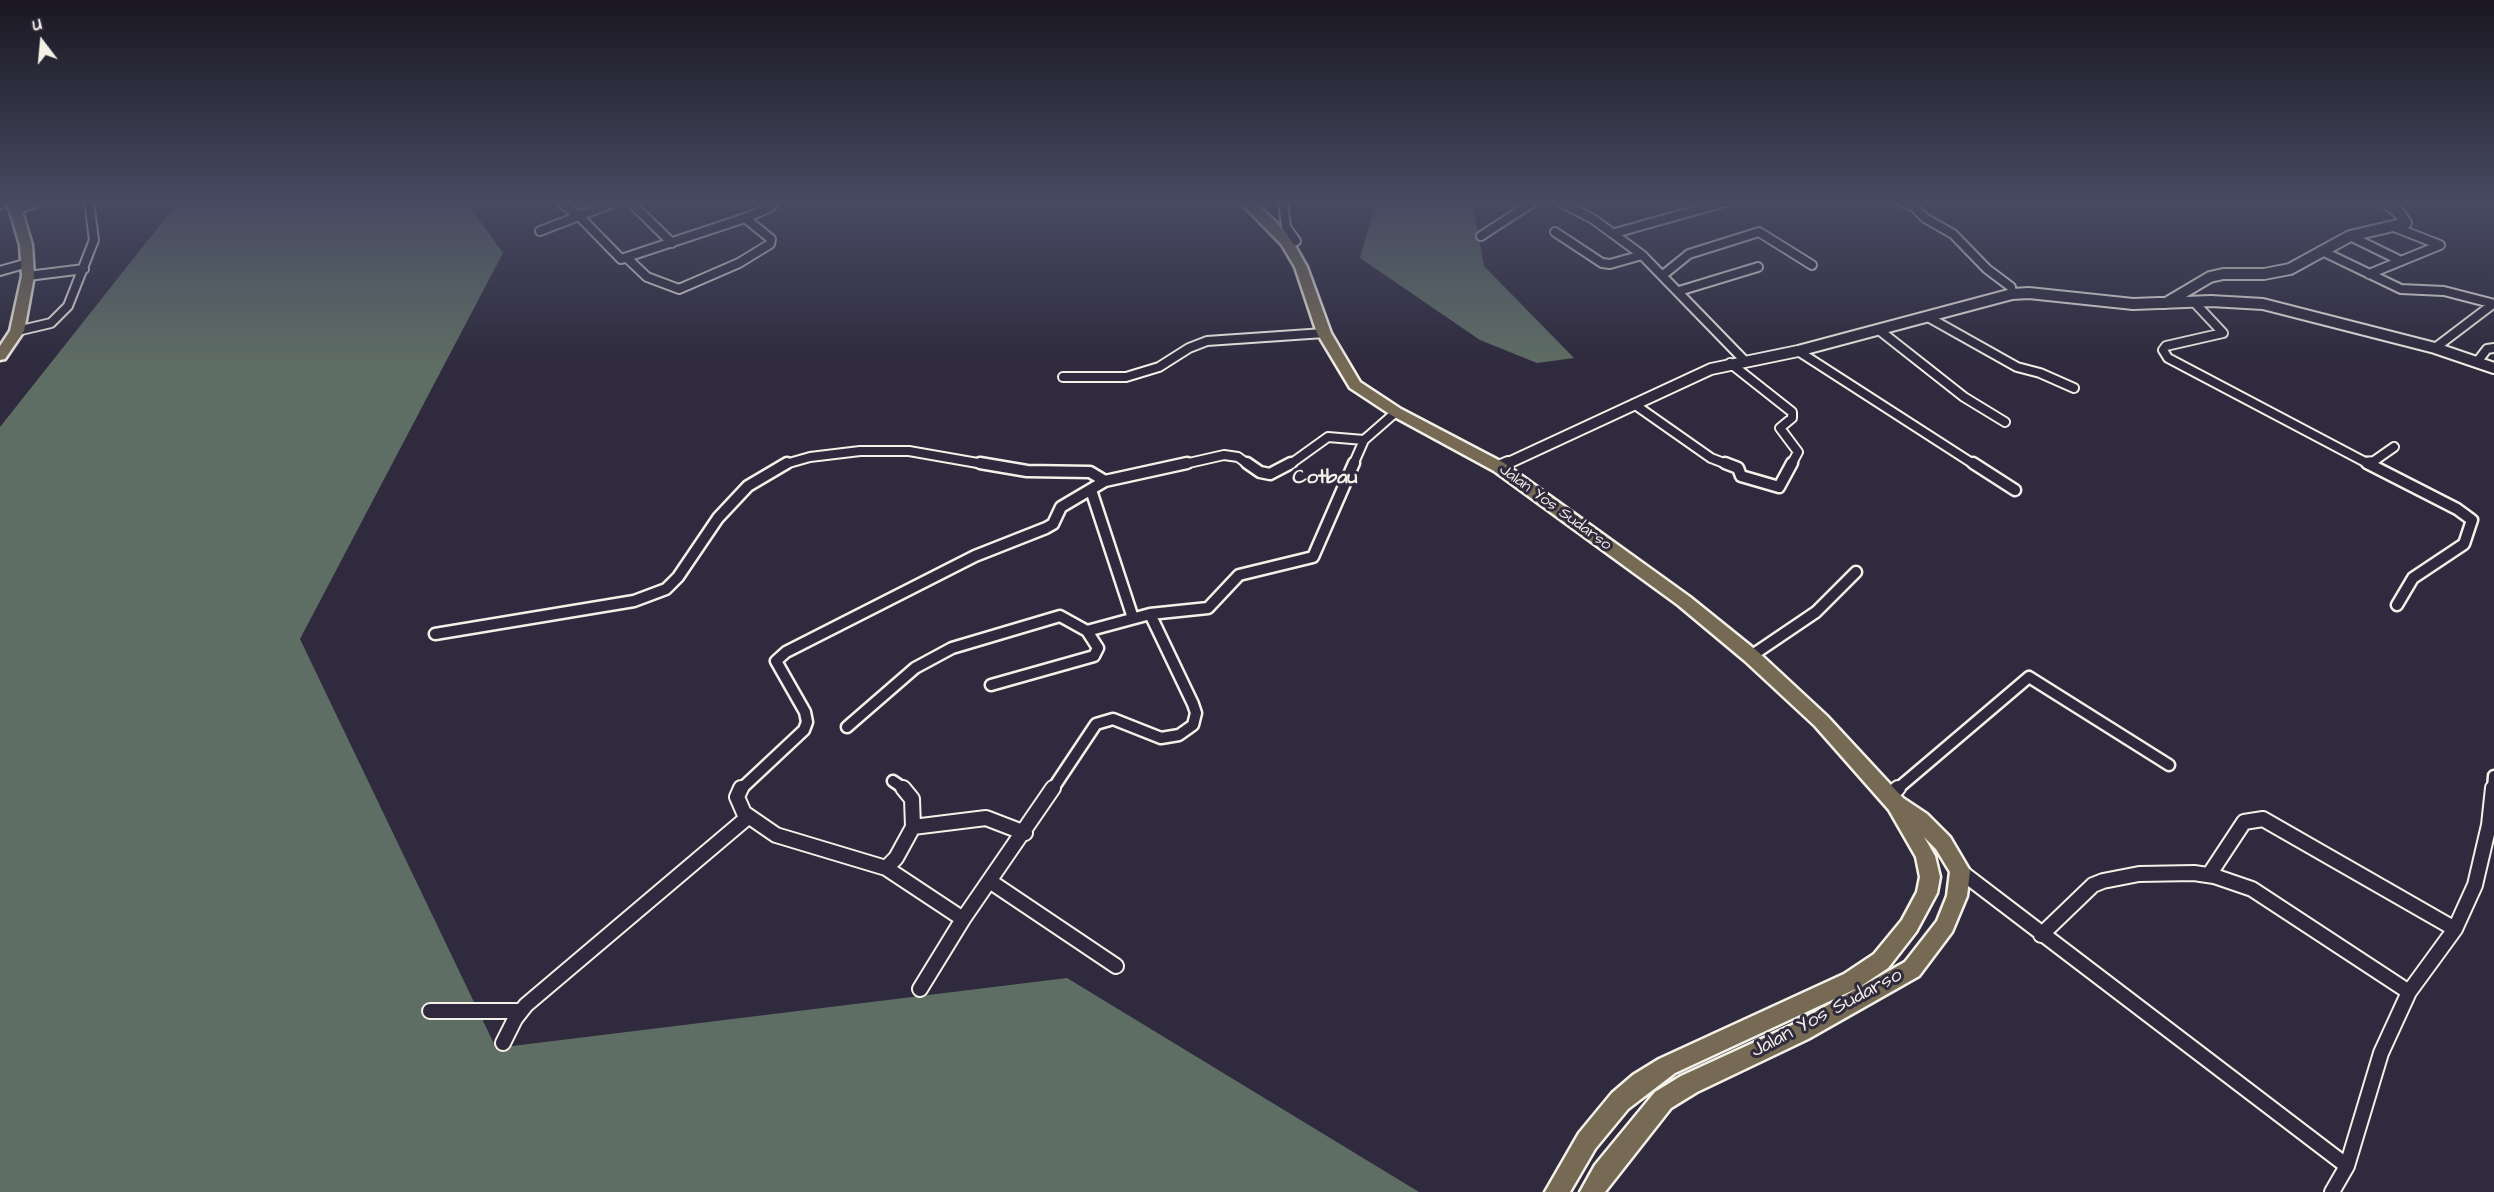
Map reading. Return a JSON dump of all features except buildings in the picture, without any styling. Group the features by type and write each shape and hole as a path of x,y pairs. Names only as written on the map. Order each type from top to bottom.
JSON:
{"highway":[{"path":"0,356 18,331 28,269 25,257"},
{"name":"Jalan Yos Sudarso","path":"1295,257 1301,267 1324,333 1355,386 1396,412 1499,467 1684,601 1751,656 1821,721 1893,800 1920,819 1944,843 1960,871 1957,896 1945,926 1912,969 1800,1032 1689,1083 1663,1100 1603,1173 1592,1192"},
{"name":"Jalan Yos Sudarso","path":"1557,1192 1587,1141 1620,1101 1641,1083 1667,1066 1851,981 1881,961 1909,926 1927,893 1930,877 1925,856 1893,800"}],"street":[{"path":"18,331 42,326 56,320 68,306 87,257"},
{"path":"618,257 620,259 631,257"},
{"path":"627,258 647,277 679,289 749,257"},
{"path":"1592,257 1602,263 1610,264 1636,257"},
{"path":"1644,257 1744,360"},
{"path":"1663,274 1686,257"},
{"path":"1798,257 1812,265"},
{"path":"1975,257 2011,287 2012,294"},
{"path":"2165,303 2192,286 2223,274 2250,275 2278,272 2312,257"},
{"path":"2332,257 2407,291 2444,291 2493,304"},
{"path":"2392,257 2401,261"},
{"path":"2369,274 2412,257"},
{"path":"1679,291 1758,267"},
{"path":"0,271 84,269"},
{"path":"2192,286 2211,301"},
{"path":"1499,467 1711,369 1744,360 1798,351 2012,294 2039,293 2133,304 2211,301 2282,307 2435,348 2494,368"},
{"path":"2194,302 2223,333 2166,346 2163,350 2168,357 2457,509 2472,520 2464,544 2413,578 2397,605"},
{"path":"2435,348 2493,304"},
{"path":"1928,317 2017,367 2040,373 2074,388"},
{"path":"1879,330 1964,397 2005,422"},
{"path":"1063,377 1126,377 1159,367 1189,348 1207,341 1324,333"},
{"path":"2477,362 2487,349 2494,348"},
{"path":"1798,351 2015,489"},
{"path":"1634,404 1711,458 1738,468 1741,476 1779,487 1798,452 1796,446 1780,428 1792,418 1792,412 1730,363"},
{"path":"1087,631 1150,614 1208,608 1239,575 1313,557 1364,440 1396,412"},
{"path":"963,919 886,868 776,835 748,817 739,806 737,797 740,789 796,738 807,722 805,712 776,664 779,657 975,556 1046,528 1053,524 1061,507 1105,481 1224,455 1238,457 1260,472 1270,474 1281,470 1328,437 1364,440"},
{"path":"2365,462 2374,461 2394,447"},
{"path":"435,634 634,601 666,589 678,577 718,518 748,486 783,464 810,457 860,451 909,451 1027,471 1090,472 1105,481"},
{"path":"1091,490 1133,618"},
{"path":"1751,656 1816,612 1856,572"},
{"path":"920,989 963,919 992,882 1096,724 1101,721 1123,722 1161,738 1179,735 1193,725 1196,713 1193,704 1150,614"},
{"path":"847,727 915,668 952,648 1058,616 1065,616 1087,631 1098,648 1094,656 991,685"},
{"path":"1893,800 2029,677 2169,765"},
{"path":"2332,1192 2347,1166 2381,1053 2409,992 2455,929 2475,885 2489,825 2494,776"},
{"path":"886,868 896,858 913,827 912,799 909,792 893,781"},
{"path":"503,1043 520,1011 748,817"},
{"path":"913,827 986,818 1024,833"},
{"path":"2209,875 2244,822 2250,819 2263,819 2455,929"},
{"path":"1960,871 2347,1166"},
{"path":"2041,935 2093,885 2103,881 2139,874 2209,875 2252,889 2409,992"},
{"path":"992,882 1116,966"},
{"path":"430,1011 520,1011"}],"green space":[{"path":"135,257 501,257 300,639 496,1048 1067,978 1419,1192 0,1192 0,427"},
{"path":"1482,257 1484,266 1574,358 1537,363 1480,340 1360,258"}],"district":[{"name":"Cotbau","path":"1325,479"}]}
